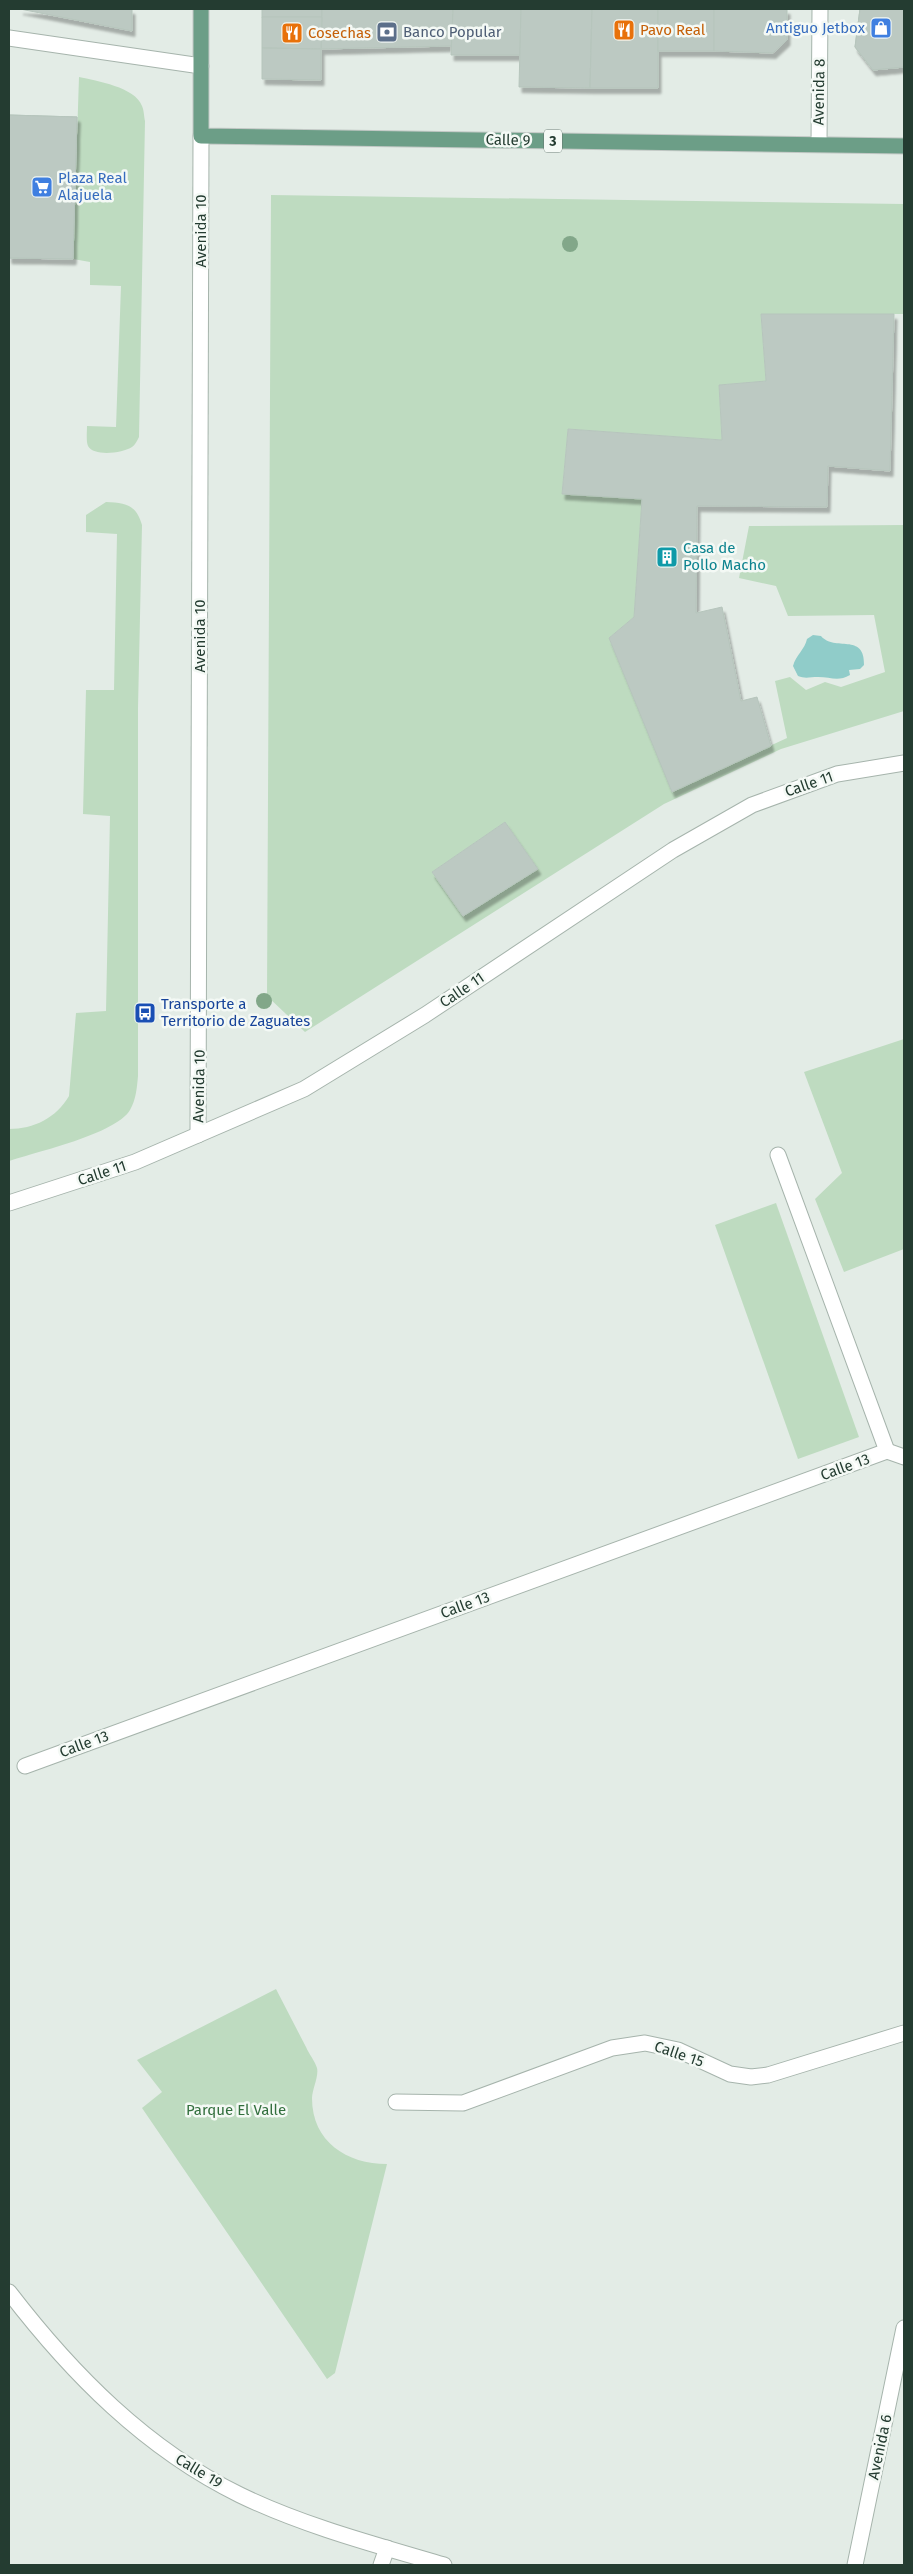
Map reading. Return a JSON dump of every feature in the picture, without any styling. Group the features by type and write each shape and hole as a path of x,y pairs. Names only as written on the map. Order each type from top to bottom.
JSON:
{"main road":[{"path":"201,9 201,136"},
{"name":"Calle 9","path":"201,136 904,146"}],"street":[{"name":"Avenida 8","path":"819,144 820,9"},
{"path":"9,38 201,66"},
{"name":"Avenida 10","path":"198,1135 201,136"},
{"name":"Calle 11","path":"9,1203 136,1162 304,1089 425,1015 673,850 720,821 752,805 837,774 904,763"},
{"path":"778,1155 887,1452"},
{"name":"Calle 13","path":"25,1766 887,1452 904,1458"},
{"name":"Calle 15","path":"396,2102 462,2103 612,2048 637,2044 645,2043 678,2050 730,2074 750,2077 768,2075 904,2033"},
{"name":"Calle 19","path":"9,2292 85,2382 156,2444 240,2495 280,2512 444,2565"},
{"name":"Avenida 6","path":"855,2565 904,2328"},
{"path":"381,2565 387,2548"}],"green space":[{"path":"79,77 115,86 132,94 142,106 145,121 139,437 132,447 109,453 96,452 88,446 87,426 116,427 121,286 90,285 90,262 73,259"},
{"path":"271,195 904,204 904,314 761,314 766,381 719,385 722,440 568,429 562,493 642,499 634,617 609,638 672,791 787,738 775,681 790,677 806,690 825,682 841,687 885,672 874,615 788,616 776,586 739,578 749,526 904,525 904,711 781,749 664,804 305,1032 267,996","holes":["505,822 538,869 463,916 432,872"]},
{"path":"106,502 129,506 137,513 142,525 138,708 137,1089 130,1110 122,1119 109,1127 74,1141 9,1161 9,1129 27,1127 44,1121 64,1104 69,1096 76,1013 106,1011 110,816 83,814 86,690 114,690 117,534 86,532 86,515"},
{"path":"904,1039 904,1249 844,1272 815,1199 842,1173 804,1072"},
{"path":"776,1203 859,1437 798,1459 715,1225"},
{"name":"Parque El Valle","path":"276,1989 317,2068 312,2098 318,2127 334,2148 346,2155 358,2160 387,2164 335,2373 327,2379 142,2108 162,2092 137,2060"}],"water":[{"path":"813,635 821,636 833,643 848,644 860,649 864,665 860,669 849,670 850,675 842,678 805,678 798,676 793,666 794,662 807,639"}],"building":[{"path":"20,9 132,9 132,31"},
{"path":"262,9 322,9 322,17 262,17"},
{"name":"Banco Popular","path":"322,9 453,9 452,46 321,49"},
{"path":"453,9 521,9 520,55 451,55"},
{"path":"521,9 592,9 590,88 519,87"},
{"name":"Pavo Real","path":"592,9 658,9 658,88 590,88"},
{"path":"658,9 714,9 714,51 658,51"},
{"path":"714,9 787,9 787,40 773,53 714,51"},
{"name":"Antiguo Jetbox","path":"860,9 904,9 904,67 873,70 855,47"},
{"name":"Antiguo Jetbox","path":"860,9 904,9 904,67 873,70 855,47"},
{"name":"Cosechas","path":"262,17 322,17 321,49 262,48"},
{"path":"262,48 321,49 321,80 262,79"},
{"name":"Plaza Real Alajuela","path":"9,115 77,117 73,259 9,258"},
{"name":"Plaza Real Alajuela","path":"9,115 77,117 73,259 9,258"},
{"name":"Casa de Pollo Macho","path":"761,314 894,314 890,471 828,466 827,507 697,506 696,613 722,607 741,701 757,697 771,746 672,792 609,638 634,617 642,499 562,494 568,429 722,440 719,385 766,381"},
{"path":"505,822 538,869 463,916 432,872"}],"place":[{"name":"Antiguo Jetbox","path":"881,28"},
{"name":"Pavo Real","path":"624,30"},
{"name":"Banco Popular","path":"387,32"},
{"name":"Cosechas","path":"292,33"},
{"name":"Plaza Real Alajuela","path":"42,187"},
{"name":"Casa de Pollo Macho","path":"667,557"},
{"name":"Transporte a Territorio de Zaguates","path":"145,1013"}]}
